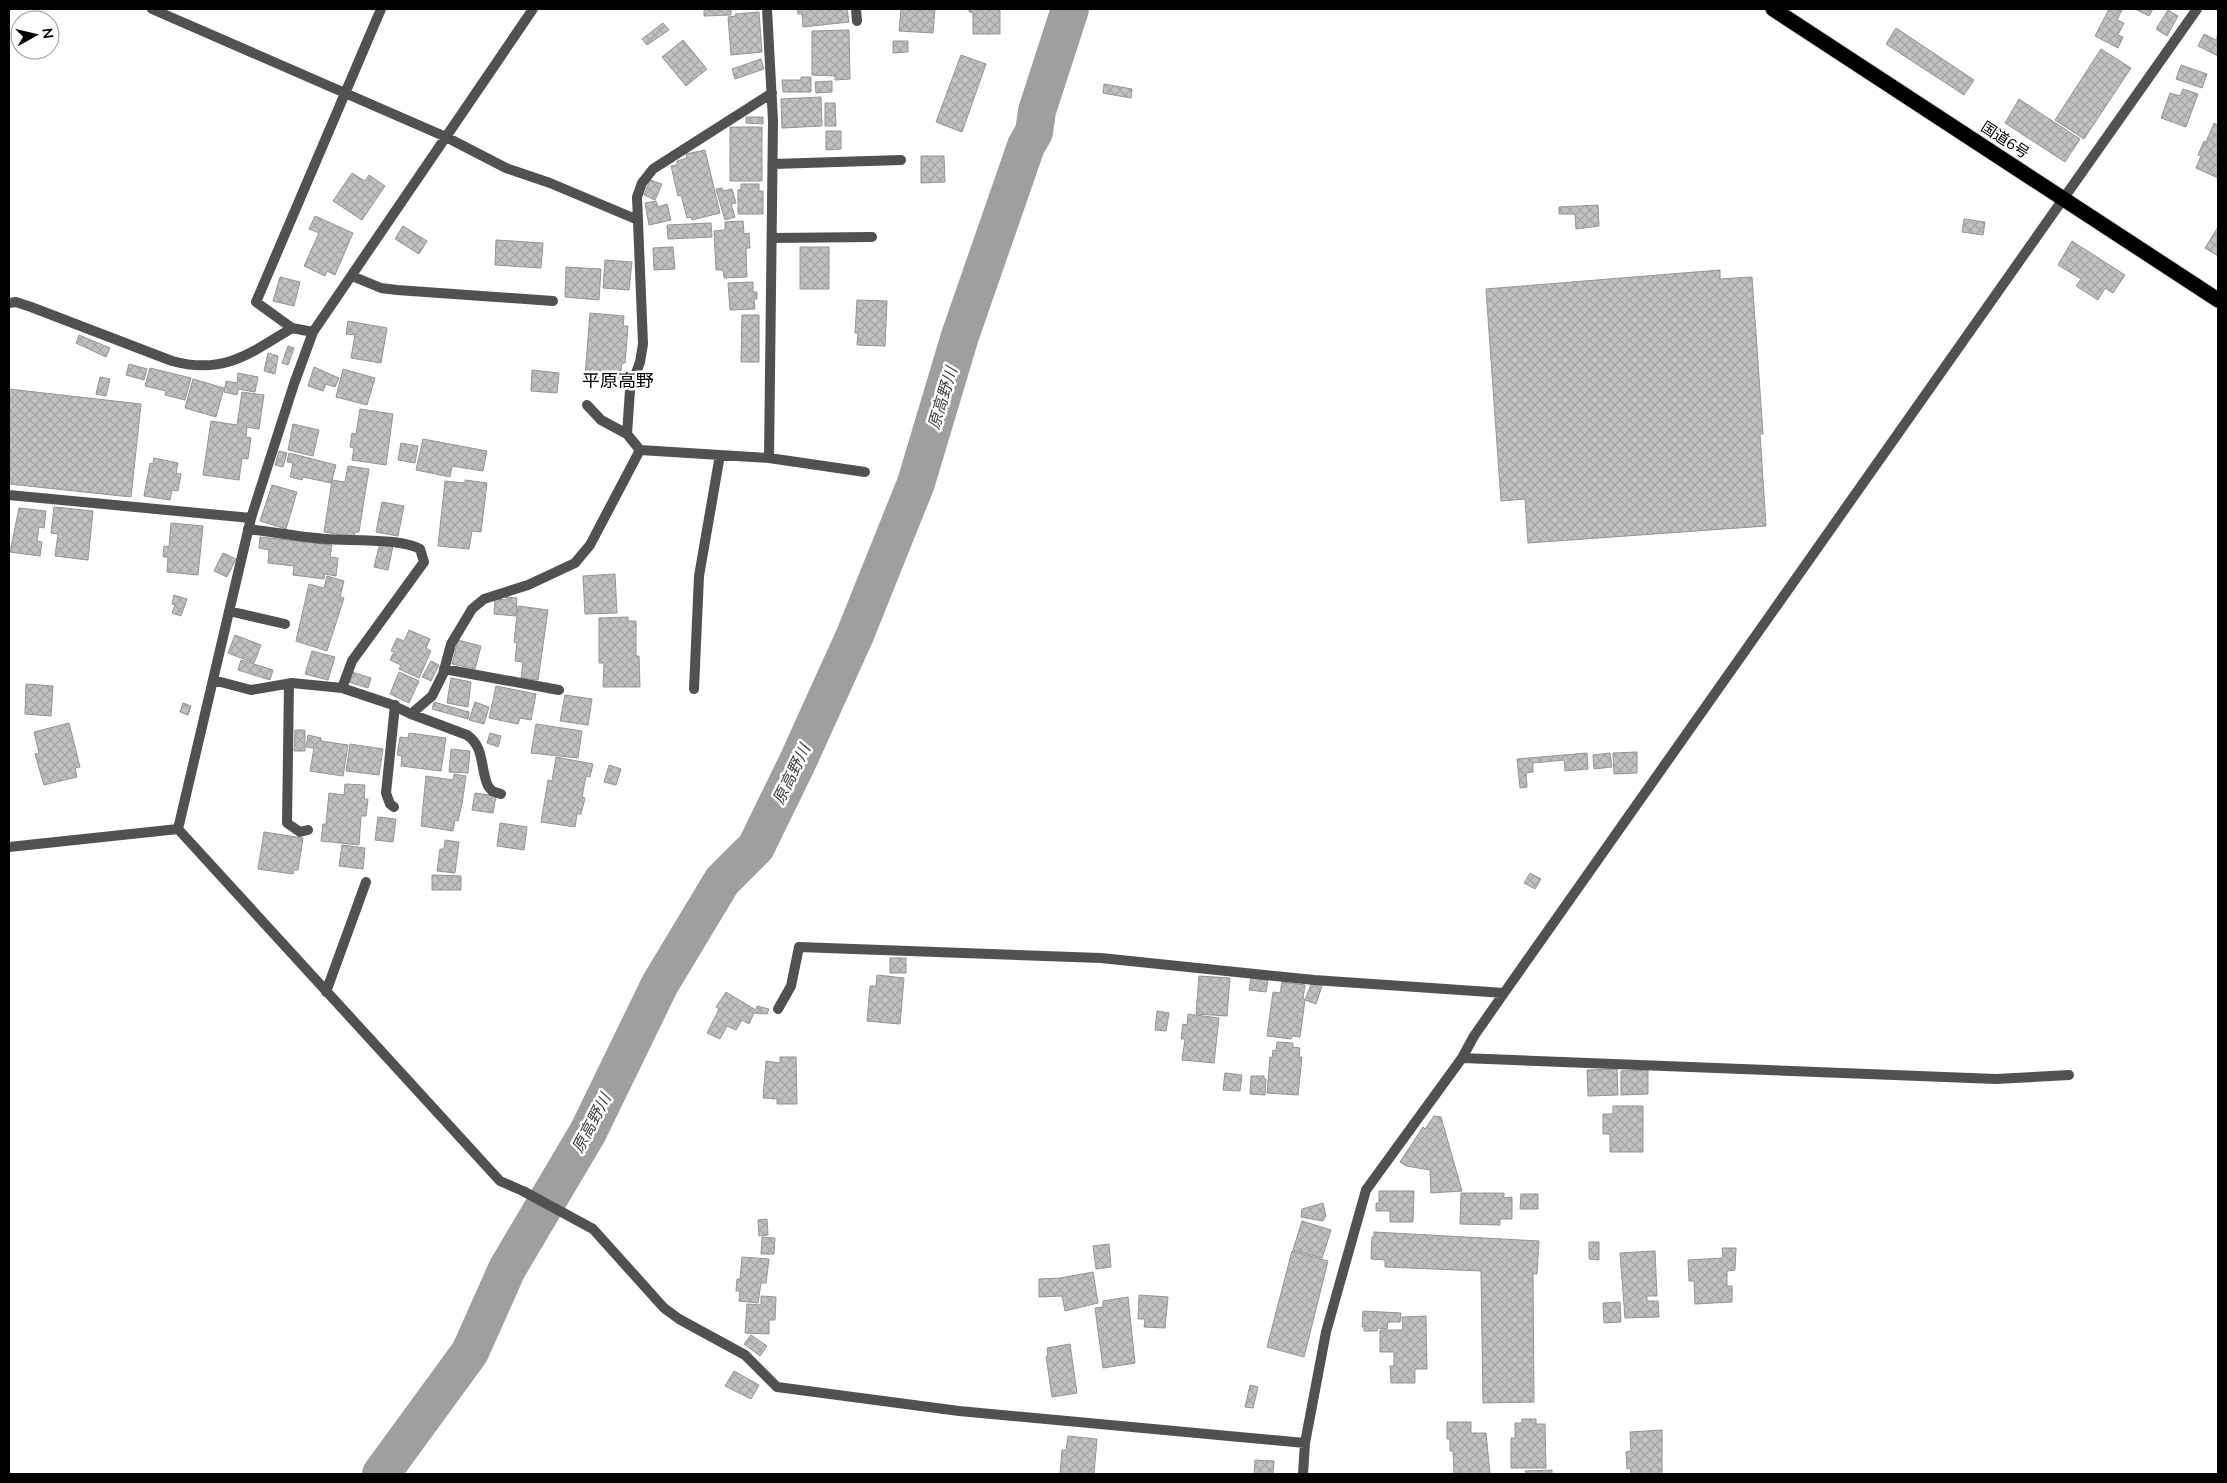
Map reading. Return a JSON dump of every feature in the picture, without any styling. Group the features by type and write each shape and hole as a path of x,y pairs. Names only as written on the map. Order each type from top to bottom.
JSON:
{"highway":[{"name":"国道6号","path":"1773,9 2218,300"}],"street":[{"path":"152,9 446,137 506,168 550,183 638,220"},
{"path":"313,332 292,328 256,302 381,9"},
{"path":"178,830 248,529 294,384 313,332 533,9"},
{"path":"767,9 772,93 773,164 769,458"},
{"path":"856,9 856,21"},
{"path":"1302,1474 1305,1444 1326,1332 1366,1190 1462,1058 1474,1036 1504,993 2197,9"},
{"path":"626,434 630,390 640,362 643,344 637,197 642,183 653,169 772,93"},
{"path":"773,164 901,160"},
{"path":"772,238 872,237"},
{"path":"352,276 381,288 389,289 553,301"},
{"path":"9,303 16,302 31,307 172,361 188,365 223,364 240,359 292,328"},
{"path":"587,405 602,420 626,434 640,450 769,458 865,472"},
{"path":"411,714 432,696 444,670 451,644 472,609 484,599 528,585 575,564 590,545 640,450"},
{"path":"694,689 699,576 720,455"},
{"path":"9,495 251,518"},
{"path":"248,529 322,539 390,541 415,546 420,549 424,562 352,661 342,688"},
{"path":"229,612 284,624"},
{"path":"444,670 559,690"},
{"path":"213,680 251,690 289,684 342,688 394,706 467,735 475,740 488,786 492,791 501,794"},
{"path":"289,684 287,823 300,832 308,830"},
{"path":"394,706 386,793 390,804 394,807"},
{"path":"9,846 178,830"},
{"path":"178,830 500,1181 523,1191 593,1229 664,1308 679,1319 745,1355 777,1387 959,1411 1305,1444"},
{"path":"326,992 366,882"},
{"path":"778,1010 791,986 799,946 1101,958 1314,980 1504,993"},
{"path":"1462,1058 1996,1079 2069,1075"}],"building":[{"path":"704,9 731,9 731,15 704,16"},
{"path":"797,9 847,9 849,22 803,27 802,14 798,14"},
{"path":"901,9 935,9 933,33 899,31"},
{"path":"969,9 1000,9 1000,34 973,34 973,13 969,12"},
{"path":"2109,9 2122,10 2117,20 2124,23 2118,35 2123,37 2118,48 2095,36"},
{"path":"2135,9 2153,9 2149,16"},
{"path":"2168,10 2178,16 2167,36 2156,29"},
{"path":"759,12 762,52 731,55 728,17 736,16 735,14"},
{"path":"663,23 669,30 647,45 642,39"},
{"path":"1896,28 1974,80 1964,95 1886,44"},
{"path":"849,30 850,79 835,80 835,76 812,75 812,31"},
{"path":"2204,34 2216,40 2218,34 2218,56 2198,46"},
{"path":"683,40 707,69 686,86 662,57"},
{"path":"893,41 908,41 908,52 893,53"},
{"path":"2101,49 2131,68 2084,139 2055,120"},
{"path":"961,55 986,64 962,132 936,122"},
{"path":"761,59 764,69 735,79 732,69"},
{"path":"2181,65 2207,74 2202,88 2176,79"},
{"path":"801,77 811,77 811,92 783,92 782,80 801,80"},
{"path":"832,81 832,92 816,93 815,82"},
{"path":"1104,84 1132,89 1131,98 1103,93"},
{"path":"2183,89 2198,94 2186,127 2161,118 2170,93 2180,96"},
{"path":"821,97 822,126 782,128 781,99"},
{"path":"2019,99 2080,139 2065,162 2005,123"},
{"path":"825,103 835,103 836,126 825,126"},
{"path":"746,117 763,117 763,124 746,123"},
{"path":"2214,123 2218,125 2218,178 2196,168 2201,156 2198,155"},
{"path":"730,127 762,127 762,181 730,181"},
{"path":"826,131 841,131 841,149 826,150"},
{"path":"705,150 720,213 692,220 691,217 687,218 681,195 678,196 671,166 677,165 677,161 687,158 686,154"},
{"path":"921,156 944,156 945,182 921,183"},
{"path":"352,173 365,181 369,175 385,186 362,220 333,201"},
{"path":"650,180 662,184 655,200 644,195"},
{"path":"741,184 759,184 759,191 763,191 763,214 738,214 738,190 741,189"},
{"path":"722,188 723,191 732,189 736,203 731,204 735,217 725,220 716,189"},
{"path":"656,201 658,207 667,204 671,220 649,225 645,203"},
{"path":"1598,205 1599,226 1576,229 1575,214 1559,214 1559,207"},
{"path":"315,216 353,233 335,275 327,271 325,276 304,266 319,233 309,229"},
{"path":"1964,219 1985,222 1983,235 1962,232"},
{"path":"743,221 744,234 749,233 750,248 746,248 747,277 724,278 723,270 716,270 714,231 725,230 725,222"},
{"path":"711,223 712,237 668,239 667,225"},
{"path":"403,226 427,241 419,254 395,239"},
{"path":"2218,227 2218,256 2205,248"},
{"path":"496,240 543,243 541,268 495,265"},
{"path":"2072,241 2125,275 2113,293 2105,288 2098,300 2076,286 2081,279 2058,265"},
{"path":"673,247 675,269 654,270 653,248"},
{"path":"800,247 829,247 829,289 800,289"},
{"path":"605,260 632,262 629,290 603,288"},
{"path":"566,267 601,269 599,300 565,297"},
{"path":"1720,270 1720,279 1752,277 1763,434 1760,434 1766,526 1528,543 1525,499 1501,501 1486,289"},
{"path":"280,277 300,282 294,306 273,301"},
{"path":"753,282 753,292 757,292 757,299 754,299 755,309 730,310 728,283"},
{"path":"857,300 887,301 885,346 857,345 858,333 855,333"},
{"path":"590,313 624,316 623,326 628,326 625,363 622,363 620,380 585,377"},
{"path":"742,315 759,315 759,362 741,362"},
{"path":"348,321 387,328 381,363 351,358 355,335 346,334"},
{"path":"79,335 110,348 106,357 76,343"},
{"path":"288,346 294,348 288,365 282,363"},
{"path":"268,353 278,356 275,374 264,371"},
{"path":"129,364 147,369 144,380 126,375"},
{"path":"314,367 339,378 335,387 326,384 323,391 308,386"},
{"path":"150,368 191,378 185,400 165,395 166,391 145,386"},
{"path":"343,369 375,378 367,405 336,397"},
{"path":"532,370 559,373 557,393 531,391"},
{"path":"238,373 258,377 255,392 238,389 237,395 224,392 226,381 237,383"},
{"path":"100,377 110,379 106,396 96,394"},
{"path":"193,379 224,388 216,417 185,408"},
{"path":"9,389 141,404 131,497 9,484"},
{"path":"242,392 264,395 259,429 247,427 246,437 251,438 248,459 242,458 239,480 203,475 211,421 237,425"},
{"path":"360,409 393,414 386,465 352,460 354,448 350,447 352,433 356,434"},
{"path":"293,424 319,430 313,456 288,450"},
{"path":"423,439 487,451 483,471 452,466 450,477 416,470"},
{"path":"401,443 418,446 415,463 398,460"},
{"path":"279,451 287,453 283,467 275,465"},
{"path":"289,453 336,465 332,480 345,482 348,466 369,469 359,532 355,532 354,537 324,532 332,481 331,483 303,477 302,480 290,477 293,463 287,462"},
{"path":"154,458 178,463 176,473 181,474 178,491 172,490 170,500 144,496 150,463 153,464"},
{"path":"465,480 487,483 481,532 472,531 469,549 438,546 445,481 465,483"},
{"path":"272,485 297,492 286,529 260,521"},
{"path":"382,502 404,506 398,536 376,532"},
{"path":"54,507 93,511 88,560 55,556 58,534 51,533"},
{"path":"19,508 46,511 44,528 39,527 37,541 42,542 40,556 10,552"},
{"path":"171,523 203,526 198,575 167,572 168,557 163,557 164,546 169,547"},
{"path":"260,537 332,545 330,557 338,558 336,576 325,574 324,579 293,575 294,566 268,563 269,550 259,548"},
{"path":"380,543 393,546 388,570 374,567"},
{"path":"223,553 236,559 227,577 214,571"},
{"path":"615,574 617,613 585,614 583,576"},
{"path":"327,576 344,581 340,597 344,598 327,651 296,641 309,584 324,588"},
{"path":"174,595 187,599 181,616 172,613 175,605 172,604"},
{"path":"506,597 517,598 516,616 494,614 495,599 506,600"},
{"path":"518,606 548,610 538,680 521,678 523,662 515,661 517,643 514,642"},
{"path":"628,617 628,621 636,621 636,656 639,656 640,687 603,687 604,663 599,663 599,618"},
{"path":"409,630 430,639 426,648 431,651 419,678 399,669 401,665 390,660 394,652 391,651 397,638 404,641"},
{"path":"235,635 261,645 254,663 228,653"},
{"path":"458,640 481,646 475,669 452,664"},
{"path":"312,651 335,657 328,680 305,674"},
{"path":"241,660 273,670 270,680 238,670"},
{"path":"431,661 439,665 431,681 422,677"},
{"path":"352,672 371,678 368,688 349,682"},
{"path":"399,672 419,681 409,703 390,694"},
{"path":"451,678 471,682 468,707 447,703"},
{"path":"26,684 53,686 51,716 25,714"},
{"path":"496,686 536,694 531,720 520,718 518,724 489,718"},
{"path":"565,695 592,699 588,725 560,721"},
{"path":"434,702 469,712 468,719 432,709"},
{"path":"475,702 489,707 484,724 469,720"},
{"path":"183,703 191,706 188,715 180,712"},
{"path":"69,723 80,767 75,768 77,777 44,785 35,754 39,753 34,732"},
{"path":"536,724 582,731 578,758 531,753"},
{"path":"295,730 305,730 305,751 294,751"},
{"path":"409,733 446,738 441,771 401,766 402,756 397,755 400,737 408,738"},
{"path":"490,733 501,736 498,747 487,743"},
{"path":"308,735 321,738 321,741 348,745 343,776 310,771 314,748 306,747"},
{"path":"350,744 383,749 379,775 346,771"},
{"path":"451,749 470,751 468,773 449,772"},
{"path":"1637,752 1637,773 1614,774 1613,753"},
{"path":"1587,753 1588,769 1565,771 1564,760 1533,763 1533,772 1526,773 1527,787 1520,788 1517,759"},
{"path":"1610,753 1612,767 1594,769 1593,755"},
{"path":"556,757 593,764 590,777 586,776 582,797 585,798 581,814 577,814 575,827 541,822 548,780 552,781"},
{"path":"609,765 621,769 616,785 604,782"},
{"path":"454,774 466,776 458,821 455,820 453,831 421,826 426,776 453,780"},
{"path":"345,784 365,785 364,799 368,799 366,816 361,816 359,845 321,841 323,824 326,824 329,793 344,795"},
{"path":"475,793 496,796 493,813 472,810"},
{"path":"378,817 396,819 393,842 375,840"},
{"path":"500,823 527,827 524,850 497,846"},
{"path":"264,832 303,838 298,870 294,870 293,874 258,869"},
{"path":"445,840 459,842 455,873 437,871 440,849 444,849"},
{"path":"342,845 365,848 363,869 339,866"},
{"path":"1530,873 1541,879 1535,889 1524,883"},
{"path":"432,875 461,876 461,890 432,890"},
{"path":"890,958 906,958 906,973 890,973"},
{"path":"877,975 904,978 900,1024 867,1021 870,986 876,986"},
{"path":"1199,976 1230,978 1227,1016 1196,1014"},
{"path":"1251,978 1268,980 1266,992 1249,990"},
{"path":"1282,982 1305,985 1300,1037 1292,1036 1291,1039 1267,1036 1273,992 1280,993"},
{"path":"1312,982 1322,986 1316,1004 1305,1000"},
{"path":"726,992 756,1010 757,1006 769,1009 767,1014 754,1013 749,1024 742,1020 736,1030 727,1026 720,1039 707,1033 719,1009 716,1007"},
{"path":"1157,1011 1169,1013 1166,1031 1155,1030"},
{"path":"1188,1014 1219,1018 1214,1063 1182,1060 1185,1039 1181,1039 1183,1024 1187,1025"},
{"path":"1277,1042 1293,1043 1293,1047 1300,1048 1299,1057 1302,1057 1298,1095 1267,1093 1270,1057 1272,1058 1273,1050 1276,1051"},
{"path":"780,1057 796,1057 797,1104 777,1104 777,1099 763,1098 766,1061 780,1063"},
{"path":"1617,1069 1618,1095 1588,1096 1587,1070"},
{"path":"1648,1070 1648,1094 1621,1095 1621,1071"},
{"path":"1225,1073 1242,1075 1240,1091 1223,1090"},
{"path":"1251,1076 1264,1076 1264,1079 1266,1079 1265,1095 1250,1094"},
{"path":"1613,1106 1643,1106 1643,1152 1610,1152 1610,1134 1603,1134 1603,1114 1613,1114"},
{"path":"1434,1116 1441,1117 1462,1191 1431,1193 1430,1170 1406,1166 1400,1162 1423,1127 1425,1129"},
{"path":"1379,1191 1414,1191 1413,1222 1390,1222 1390,1211 1376,1211 1376,1203 1379,1203"},
{"path":"1461,1193 1504,1193 1504,1198 1512,1197 1512,1219 1500,1219 1500,1225 1460,1224"},
{"path":"1521,1194 1538,1194 1538,1209 1520,1209"},
{"path":"1323,1203 1326,1216 1323,1221 1301,1217 1302,1209"},
{"path":"767,1219 768,1235 759,1236 758,1220"},
{"path":"1302,1221 1331,1230 1322,1258 1293,1250"},
{"path":"1374,1232 1539,1241 1537,1274 1533,1274 1534,1402 1483,1403 1481,1271 1385,1267 1385,1260 1371,1259"},
{"path":"762,1237 775,1238 774,1254 761,1254"},
{"path":"1589,1242 1599,1242 1599,1260 1589,1259"},
{"path":"1109,1244 1111,1267 1096,1269 1093,1246"},
{"path":"1722,1248 1736,1248 1735,1270 1727,1271 1727,1286 1732,1286 1732,1302 1695,1304 1694,1281 1689,1281 1688,1260 1723,1258"},
{"path":"1292,1251 1328,1261 1304,1357 1267,1347"},
{"path":"1655,1251 1657,1296 1647,1296 1647,1301 1658,1301 1659,1317 1625,1318 1620,1253"},
{"path":"742,1257 769,1259 766,1283 761,1283 758,1303 739,1301 740,1291 736,1291 737,1279 740,1279"},
{"path":"1093,1272 1098,1303 1065,1311 1062,1296 1039,1297 1039,1279 1060,1278"},
{"path":"1139,1295 1168,1297 1165,1328 1144,1327 1145,1319 1138,1319"},
{"path":"761,1296 776,1297 775,1320 769,1320 769,1334 745,1333 747,1304 761,1305"},
{"path":"1128,1297 1135,1363 1103,1368 1095,1308 1103,1307 1103,1301"},
{"path":"1620,1302 1621,1322 1604,1323 1603,1303"},
{"path":"1363,1311 1401,1313 1400,1322 1388,1322 1387,1329 1378,1328 1377,1331 1364,1331 1364,1327 1362,1327"},
{"path":"1426,1316 1427,1369 1415,1369 1415,1383 1391,1383 1390,1366 1394,1366 1394,1352 1380,1352 1380,1330 1403,1330 1402,1317"},
{"path":"751,1335 767,1346 760,1356 744,1344"},
{"path":"1070,1344 1077,1393 1052,1397 1046,1356 1048,1356 1047,1348"},
{"path":"734,1371 759,1385 751,1399 725,1386"},
{"path":"1250,1385 1258,1387 1253,1408 1245,1407"},
{"path":"1522,1419 1536,1419 1536,1424 1545,1424 1546,1468 1511,1468 1511,1438 1515,1438 1515,1423 1522,1423"},
{"path":"1447,1422 1471,1422 1471,1433 1486,1433 1490,1474 1454,1473 1453,1451 1450,1451 1450,1439 1447,1439"},
{"path":"1662,1430 1662,1474 1631,1474 1630,1468 1627,1469 1626,1452 1631,1451 1630,1432"},
{"path":"1068,1436 1097,1439 1094,1474 1060,1474 1062,1450 1066,1450"},
{"path":"1255,1460 1274,1461 1273,1474 1254,1474"},
{"path":"1552,1470 1552,1474 1526,1474 1525,1471"}],"waterway":[{"name":"原高野川","path":"381,1474 470,1352 507,1269 588,1132 660,984 722,881 756,847 797,763 855,635 916,483 960,336 1026,146 1034,132 1037,111 1070,9"}],"district":[{"name":"平原高野","path":"618,381"}]}
